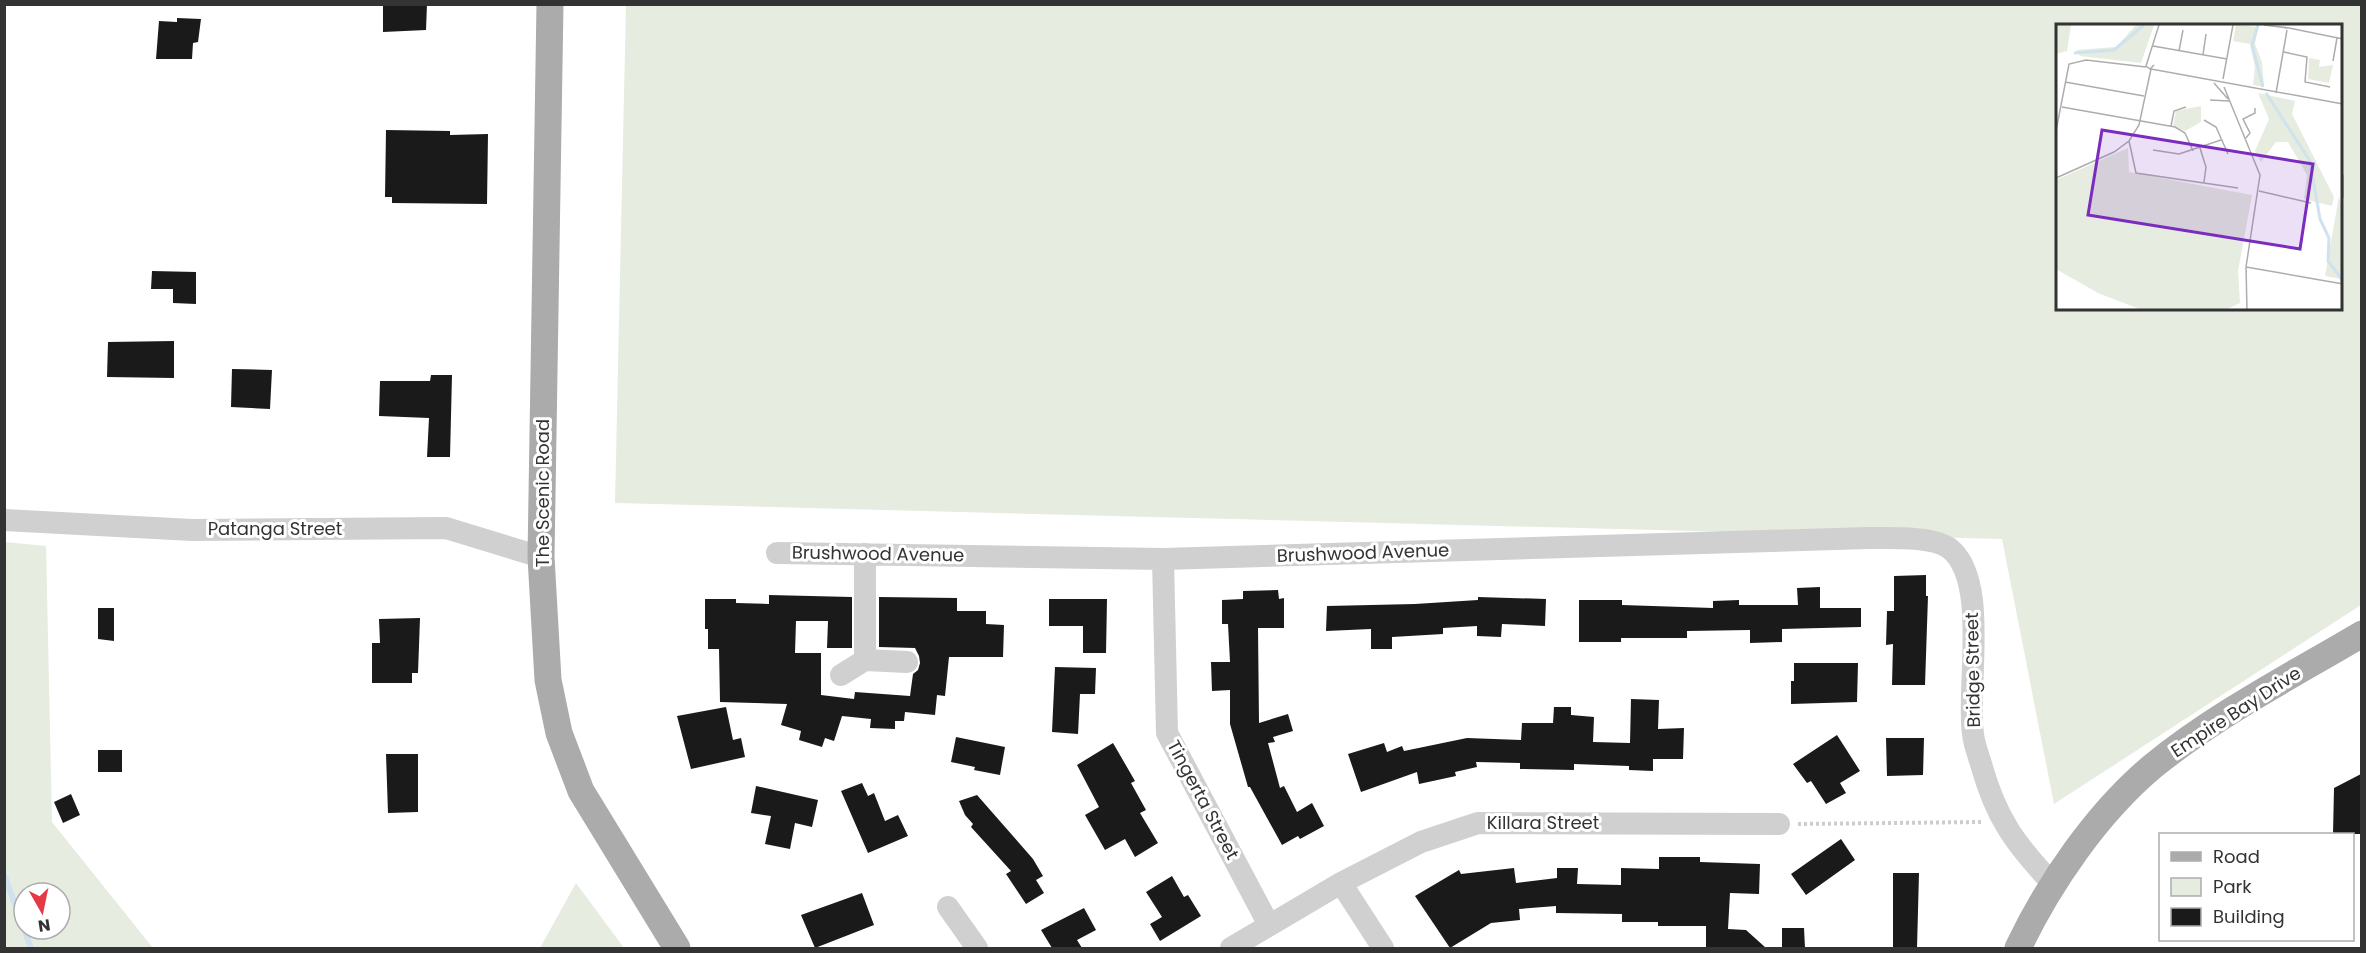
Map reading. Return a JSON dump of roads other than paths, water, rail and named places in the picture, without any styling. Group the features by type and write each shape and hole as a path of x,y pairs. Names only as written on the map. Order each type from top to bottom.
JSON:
{"main road":[{"name":"The Scenic Road","path":"550,4 541,557 548,680 559,734 581,791 677,948"},
{"name":"Empire Bay Drive","path":"2018,948 2053,884 2100,821 2123,794 2152,767 2199,731 2361,634"}],"street":[{"name":"Patanga Street","path":"4,520 192,530 447,528 541,557"},
{"name":"Brushwood Avenue","path":"777,553 1162,559 1868,538 1922,540 1948,548"},
{"name":"Bridge Street","path":"1948,548 1962,565 1970,588 1973,618 1973,733 1988,788 2002,822 2019,846 2053,884"},
{"path":"865,554 865,660"},
{"name":"Tingerta Street","path":"1162,559 1167,733 1269,925"},
{"path":"841,675 865,660 907,662"},
{"name":"Killara Street","path":"1231,948 1341,883 1420,842 1478,823 1779,824"},
{"path":"1341,883 1383,948"},
{"path":"948,907 977,948"}],"waterway":[{"path":"4,875 12,896"},
{"path":"28,941 31,948"}]}
